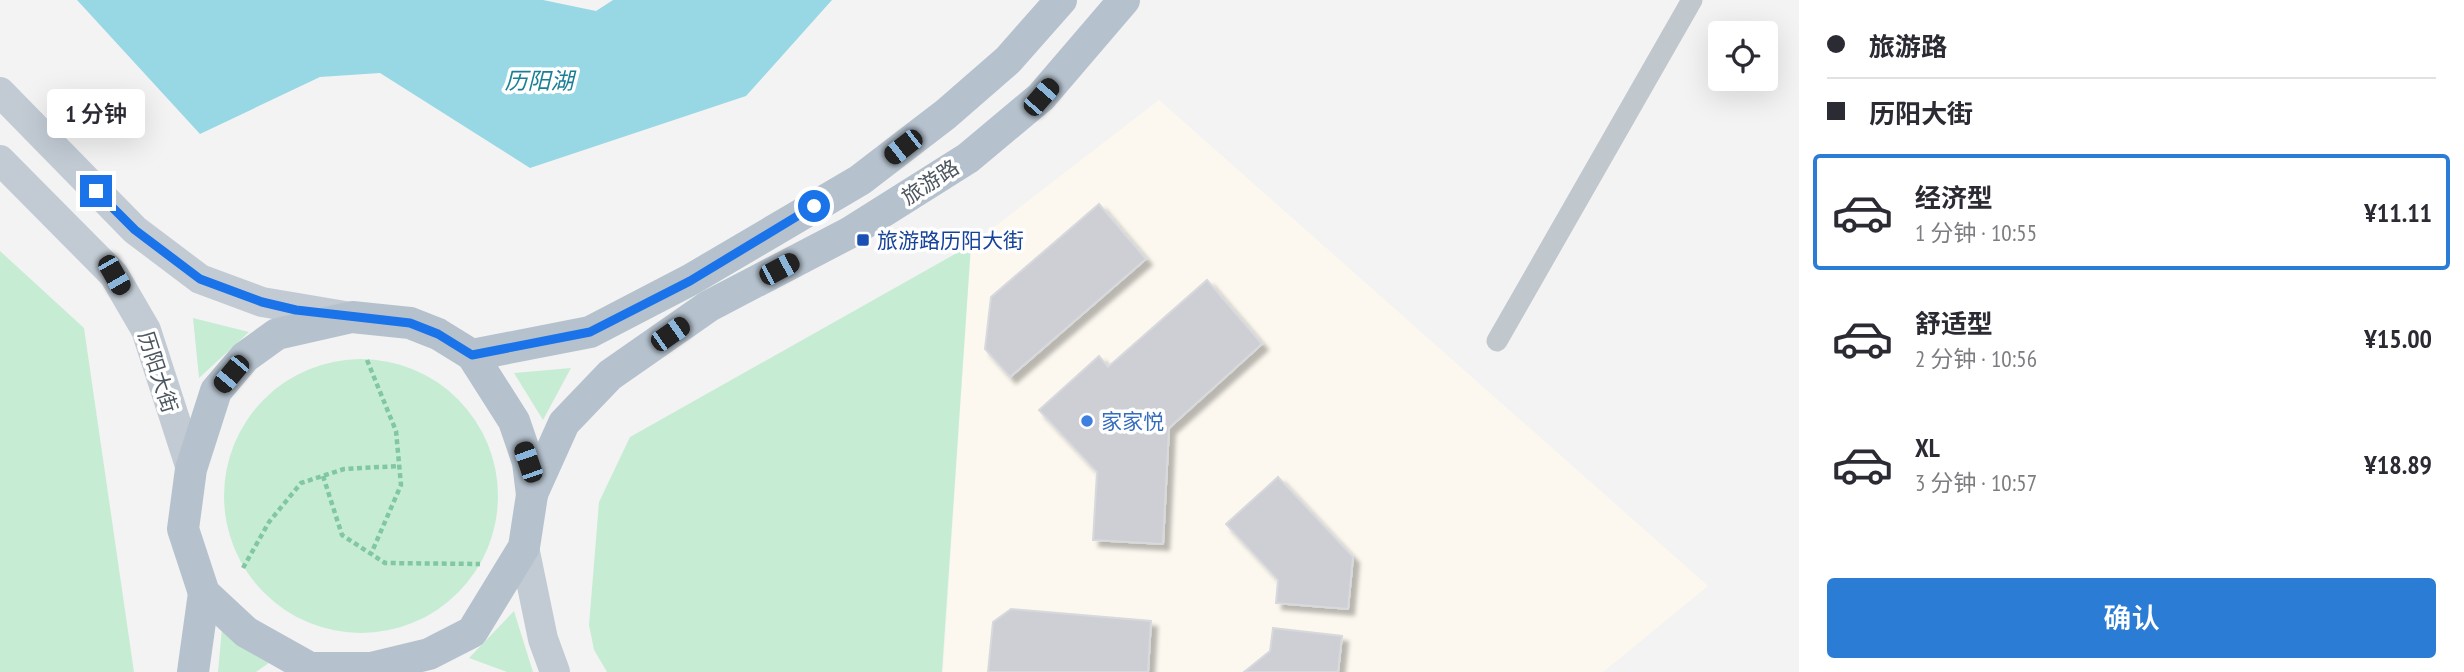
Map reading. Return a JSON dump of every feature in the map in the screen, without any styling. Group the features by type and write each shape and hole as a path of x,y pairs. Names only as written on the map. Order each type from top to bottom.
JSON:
{"main road":[{"name":"旅游路","path":"472,355 590,332 690,281 860,180 946,114 1007,60 1060,0"},
{"name":"旅游路","path":"532,495 564,423 610,375 709,306 849,233 968,158 1041,97 1124,0"},
{"path":"0,92 135,230 200,279 262,302 352,317 410,323 438,334 472,355 514,421 528,462 532,495 524,547 543,639 555,672"},
{"name":"历阳大街","path":"0,160 114,275 146,330 191,469"},
{"path":"194,672 204,593 183,529 191,469 216,391 245,356 277,334 352,317"},
{"path":"204,593 246,632 307,670 370,667 429,654 472,632 524,547"},
{"path":"370,667 404,672"}],"street":[{"path":"1497,341 1692,0"}],"path":[{"path":"367,360 396,431 401,485 371,554"},
{"path":"243,568 268,522 301,483 344,469 399,466"},
{"path":"323,476 342,535 384,563 480,564"}],"shaded area":[{"path":"1159,100 1708,586 1603,672 943,672 971,245"}],"green space":[{"path":"971,245 942,672 607,672 594,650 589,625 599,502 630,437"},
{"path":"0,251 84,328 134,672 0,672"},
{"path":"193,318 249,332 199,378"},
{"path":"374,359 414,369 437,382 458,399 475,420 488,443 496,469 496,523 488,549 475,572 458,593 437,610 414,623 388,631 348,633 308,623 296,617 274,602 255,583 234,549 226,523 224,483 234,443 240,431 255,409 274,390 308,369 334,361"},
{"path":"571,368 543,420 514,373"},
{"path":"514,611 533,672 507,672 469,658"},
{"path":"222,628 276,658 256,672 218,672"}],"water":[{"name":"历阳湖","path":"77,0 543,0 596,11 613,0 832,0 746,96 530,168 380,73 320,77 200,134"}],"building":[{"path":"1099,204 1146,259 1010,377 985,349 991,297"},
{"path":"1207,280 1262,344 1169,428 1163,544 1093,540 1097,472 1039,410 1099,356 1108,367"},
{"path":"1278,477 1353,557 1348,609 1276,603 1278,580 1226,524"},
{"path":"1011,609 1151,621 1148,672 988,672 993,622"},
{"path":"1273,628 1342,636 1338,672 1244,672 1270,651"}],"place":[{"name":"旅游路历阳大街","path":"863,240"},
{"name":"家家悦","path":"1087,421"}],"route":[{"path":"96,191 135,230 200,279 262,302 296,310 410,323 458,344 472,355 590,332 690,281 814,206"}]}
